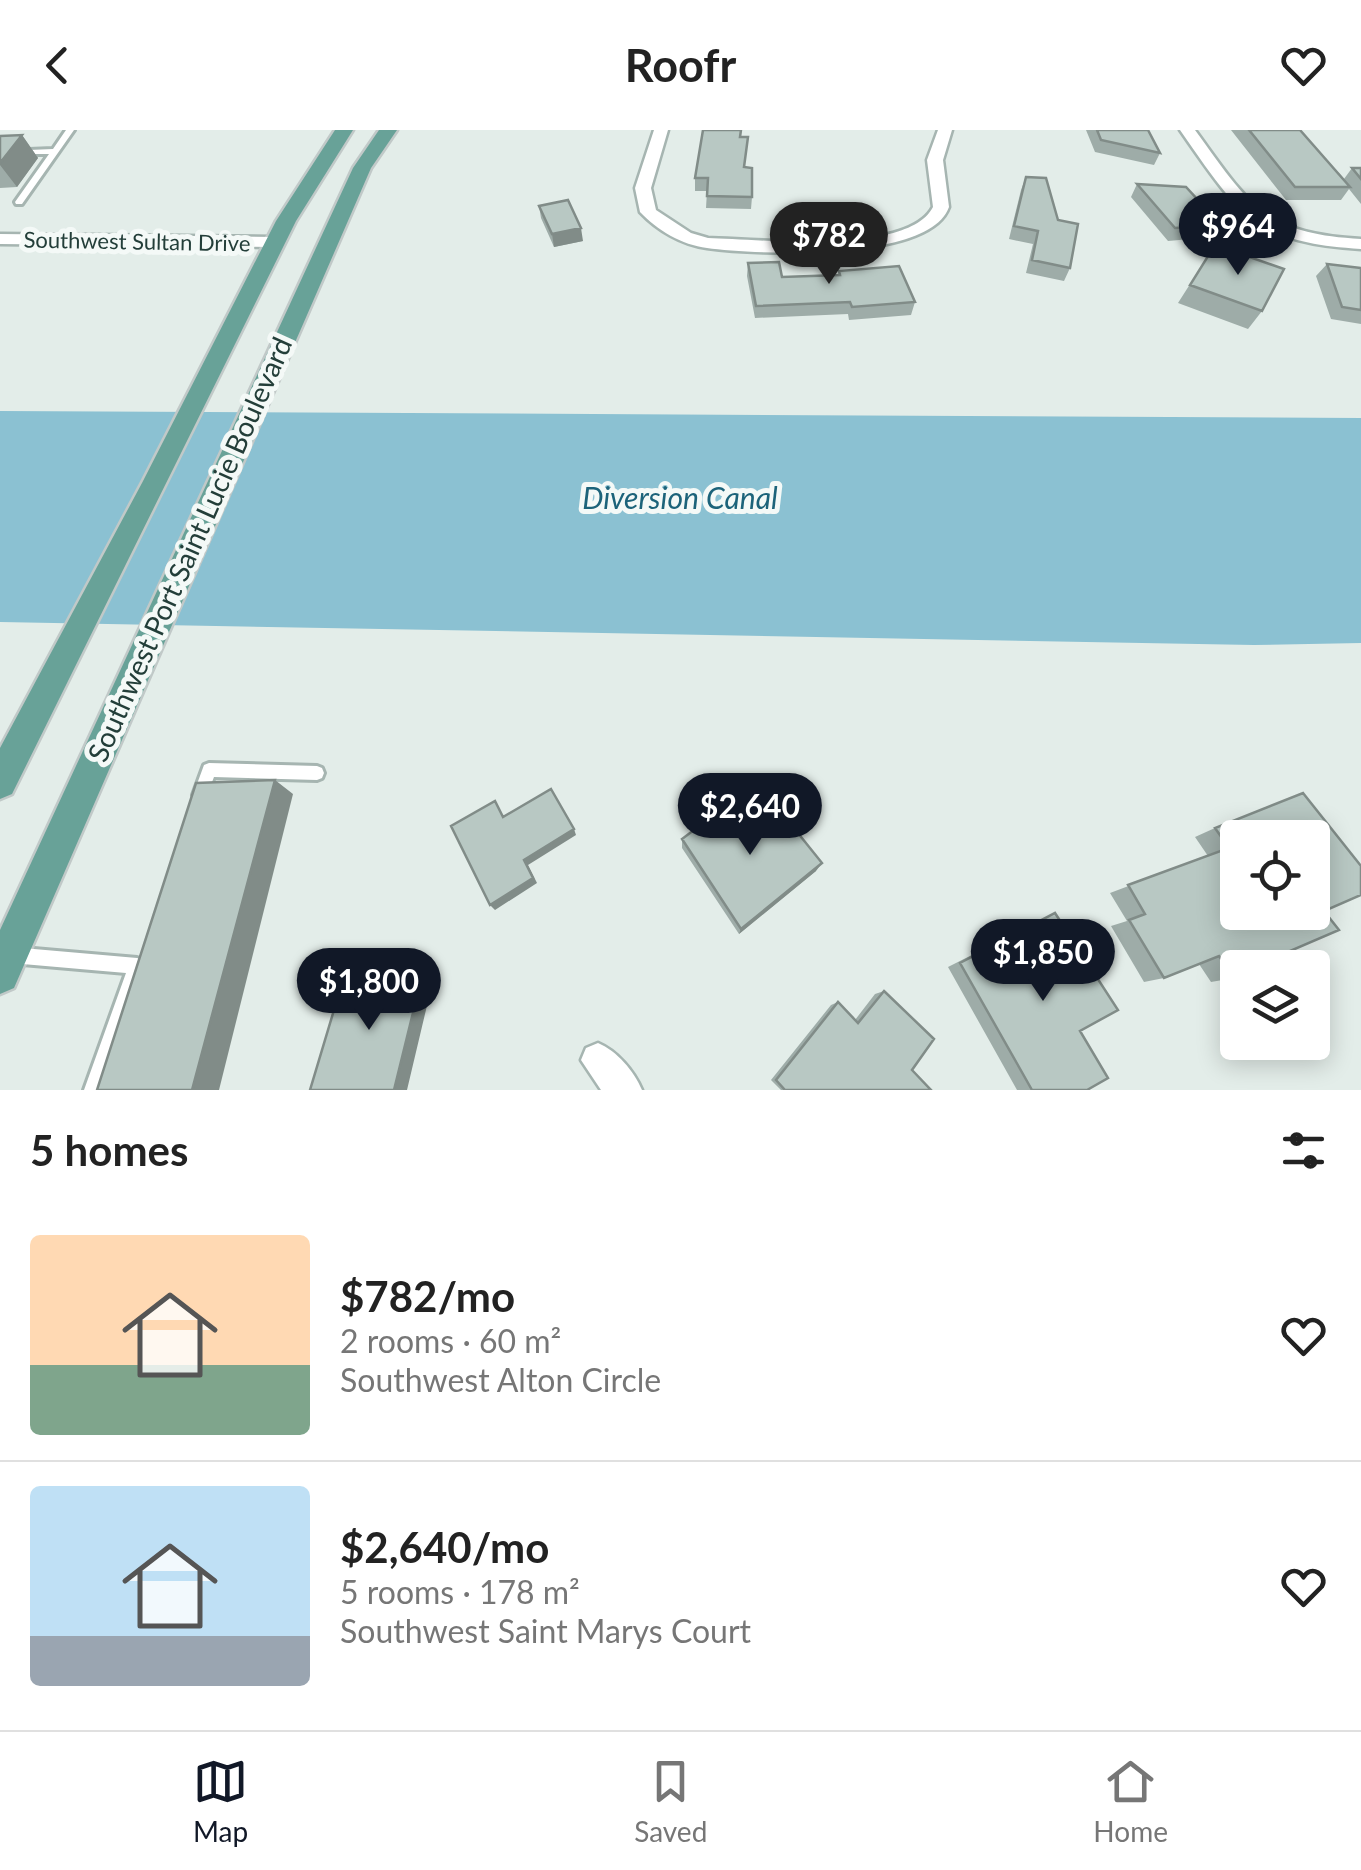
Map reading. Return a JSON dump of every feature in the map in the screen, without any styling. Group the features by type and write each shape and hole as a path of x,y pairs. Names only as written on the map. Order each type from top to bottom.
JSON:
{"main road":[{"name":"Southwest Port Saint Lucie Boulevard","path":"0,782 207,381 274,242 321,160 344,130"},
{"name":"Southwest Port Saint Lucie Boulevard","path":"4,964 362,168 388,130"}],"street":[{"path":"661,130 642,188 648,212 685,237 707,242 873,243 907,238 933,225 942,208 935,160 946,130"},
{"path":"1187,130 1248,214 1282,235 1361,244"},
{"name":"Southwest Sultan Drive","path":"0,239 274,242"},
{"path":"598,1060 624,1090"}],"lane":[{"path":"20,202 70,130"},
{"path":"29,152 56,151"},
{"path":"196,806 209,770 317,773"},
{"path":"92,1090 144,948"},
{"path":"4,964 137,966"}],"water":[{"name":"Diversion Canal","path":"0,411 1361,418 1361,643 1254,645 0,622"}],"building":[{"path":"703,130 741,130 740,137 748,137 744,167 752,168 752,197 707,196 708,178 695,178"},
{"path":"1097,130 1148,130 1160,153 1101,140"},
{"path":"1249,130 1300,130 1350,187 1295,187"},
{"path":"22,135 0,163 0,136"},
{"path":"1026,177 1046,178 1058,220 1078,224 1070,268 1032,260 1038,231 1014,226"},
{"path":"1137,184 1186,187 1221,225 1175,228"},
{"path":"568,200 581,228 552,234 539,206"},
{"path":"1215,245 1284,269 1262,311 1190,285"},
{"path":"779,262 782,277 840,275 839,271 899,266 915,302 852,307 850,302 756,306 748,263"},
{"path":"1327,264 1361,268 1361,310 1342,307"},
{"path":"275,780 192,1090 97,1090 196,783"},
{"path":"551,789 574,829 524,860 533,878 490,905 451,826 495,801 503,817"},
{"path":"1303,793 1324,820 1235,820"},
{"path":"739,796 758,822 777,807 822,863 741,929 682,839"},
{"path":"1330,827 1361,866 1361,895 1330,908"},
{"path":"1220,851 1220,930 1330,930 1330,919 1339,930 1293,950 1220,950 1220,957 1164,978 1129,920 1145,914 1128,885"},
{"path":"1055,913 1118,1010 1080,1031 1108,1078 1087,1090 1032,1090 960,963"},
{"path":"361,966 423,972 394,1090 310,1090 334,1010 348,1011"},
{"path":"884,991 934,1039 912,1070 931,1090 785,1090 776,1080 838,1002 858,1023"}]}
